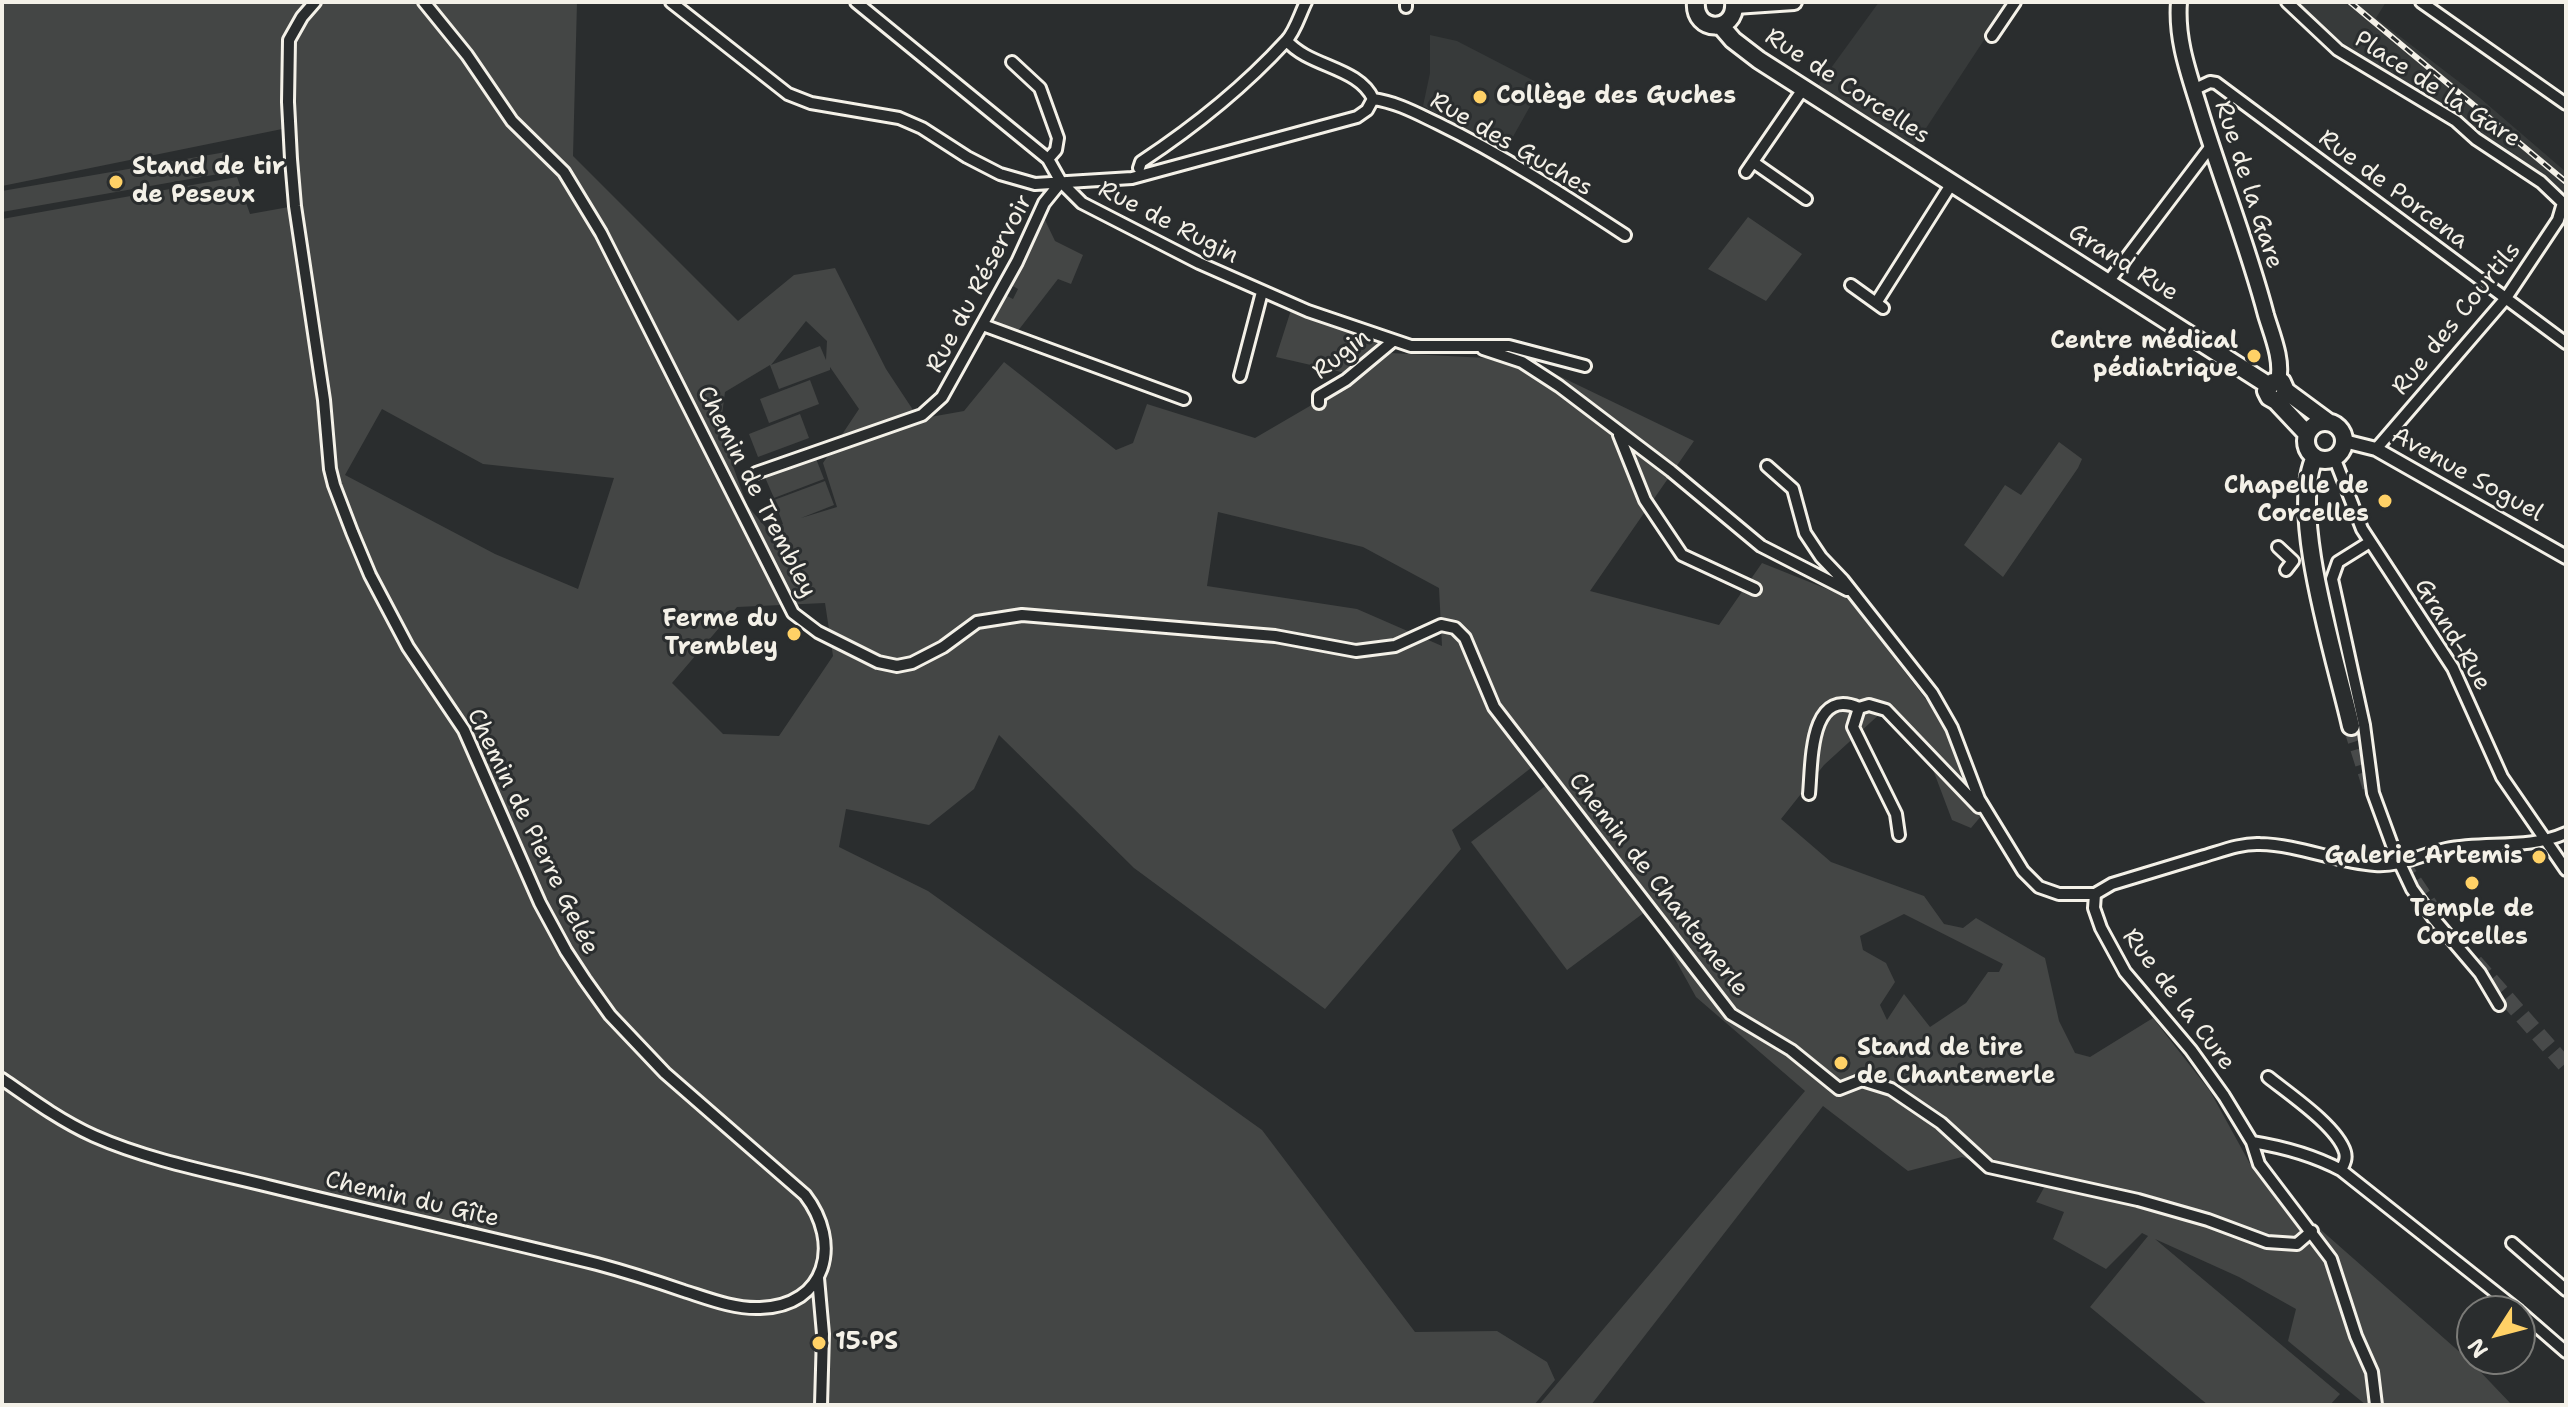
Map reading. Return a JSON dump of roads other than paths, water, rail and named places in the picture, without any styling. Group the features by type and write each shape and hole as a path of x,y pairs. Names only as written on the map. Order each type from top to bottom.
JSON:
{"main road":[{"name":"Rue de Corcelles","path":"1696,2 1695,12 1703,23 1721,26 1745,50 1952,183"},
{"path":"1721,26 1731,18 1734,4 1794,2"},
{"name":"Rue de la Gare","path":"2179,2 2179,36 2211,146 2254,268 2278,360 2277,389"},
{"name":"Grand Rue","path":"1952,183 2277,389"},
{"path":"2277,389 2341,431 2344,441 2341,451 2324,460 2315,457 2306,444 2307,434 2277,389"},
{"path":"2307,434 2316,425 2328,422"},
{"path":"2315,457 2307,484 2309,538 2351,726"}],"street":[{"name":"Chemin de Pierre Gelée","path":"315,2 289,40 288,102 295,206 334,485 370,575 408,647 464,730 526,875 553,928 610,1015 665,1073 793,1183 813,1206 823,1227 826,1246 818,1278 823,1334 821,1405"},
{"name":"Chemin de Trembley","path":"424,2 467,55 512,121 564,172 601,233 793,613 818,632 878,662 897,666 912,663 943,647 977,622 1022,615 1275,636 1356,651 1395,646 1441,625 1455,628 1465,638"},
{"path":"671,2 788,94 811,103 899,118 922,128 1000,174 1035,184 1132,178 1357,117 1367,110 1373,99 1368,88 1294,49 1287,41"},
{"path":"856,2 1048,159 1061,182"},
{"path":"1139,168 1141,162 1180,136 1250,79 1287,41 1306,2"},
{"path":"1992,36 2015,2"},
{"name":"Place de la Gare","path":"2287,2 2338,50 2456,121 2476,139 2541,182 2563,203 2563,210"},
{"path":"2421,2 2566,104"},
{"path":"1012,62 1040,88 1058,138 1056,150 1048,159"},
{"name":"Rue de Porcena","path":"2193,90 2210,82 2216,83 2566,343"},
{"path":"1746,172 1803,89"},
{"name":"Rue des Guches","path":"1373,99 1389,101 1470,139 1547,183 1625,235"},
{"path":"2108,282 2211,146"},
{"path":"1753,162 1806,199"},
{"name":"Rue de Rugin","path":"1061,182 1082,203 1199,263 1308,311 1393,341 1423,348 1485,344 1509,346 1585,366"},
{"name":"Rue du Réservoir","path":"756,473 922,415 942,397 1017,262 1044,203 1061,182"},
{"path":"1851,285 1879,306 1952,183"},
{"name":"Rue des Courtils","path":"2376,449 2506,298 2563,210"},
{"path":"1240,376 1262,292"},
{"path":"983,325 1184,399"},
{"name":"Rugin","path":"1319,403 1319,396 1346,380 1393,341"},
{"name":"Rue de Rugin","path":"1475,347 1522,362 1559,386 1671,471 1761,546 1853,592"},
{"path":"1619,433 1645,500 1682,555 1723,577 1755,589"},
{"name":"Avenue Soguel","path":"2344,441 2376,449 2566,557"},
{"name":"Grand-Rue","path":"2334,457 2358,521 2453,668 2502,777 2566,870"},
{"path":"1767,466 1793,489 1805,533 1821,557 1853,592 1932,693 1952,728 1979,799 2023,871 2039,887 2059,894 2095,894 2112,884 2259,843 2377,865 2400,863 2443,850 2477,845 2508,846 2531,840 2545,842 2566,833"},
{"path":"2370,542 2338,562 2332,579 2364,725 2373,793 2400,863 2420,900 2480,973 2499,1005"},
{"path":"2278,547 2293,561 2286,570"},
{"name":"Chemin de Chantemerle","path":"1465,638 1494,707 1731,1014 1791,1050 1839,1089 1862,1080 1891,1089 1941,1123 1989,1167 2138,1200 2208,1220 2267,1242 2297,1244 2312,1231"},
{"path":"1809,794 1814,738 1824,714 1838,702 1859,708 1869,705 1886,710 1991,820"},
{"path":"1859,708 1853,727 1896,814 1899,835"},
{"path":"2556,856 2566,833"},
{"name":"Rue de la Cure","path":"2095,894 2094,908 2110,948 2125,972 2191,1050 2252,1142 2259,1164 2331,1259 2356,1336 2372,1372 2376,1405"},
{"path":"2268,1077 2314,1115 2338,1140 2346,1161 2341,1170"},
{"name":"Chemin du Gîte","path":"2,1079 69,1123 119,1146 362,1210 613,1268 726,1305 762,1308 786,1304 801,1295 818,1278"},
{"path":"2252,1142 2286,1148 2341,1170 2498,1295"},
{"path":"2512,1243 2566,1290"},
{"path":"2536,1326 2566,1352"}],"tunnel":[{"path":"2351,726 2371,789"},
{"path":"2401,862 2437,916"},
{"path":"2475,962 2566,1066"}],"railway":[{"path":"2350,2 2566,182"}],"place":[{"name":"Collège des Guches","path":"1480,97"},
{"name":"Stand de tir de Peseux","path":"116,182"},
{"name":"Centre médical pédiatrique","path":"2254,356"},
{"name":"Chapelle de Corcelles","path":"2385,501"},
{"name":"Ferme du Trembley","path":"794,634"},
{"name":"Galerie Artemis","path":"2539,857"},
{"name":"Temple de Corcelles","path":"2472,883"},
{"name":"Stand de tire de Chantemerle","path":"1841,1063"},
{"name":"15·PS","path":"819,1343"}]}
